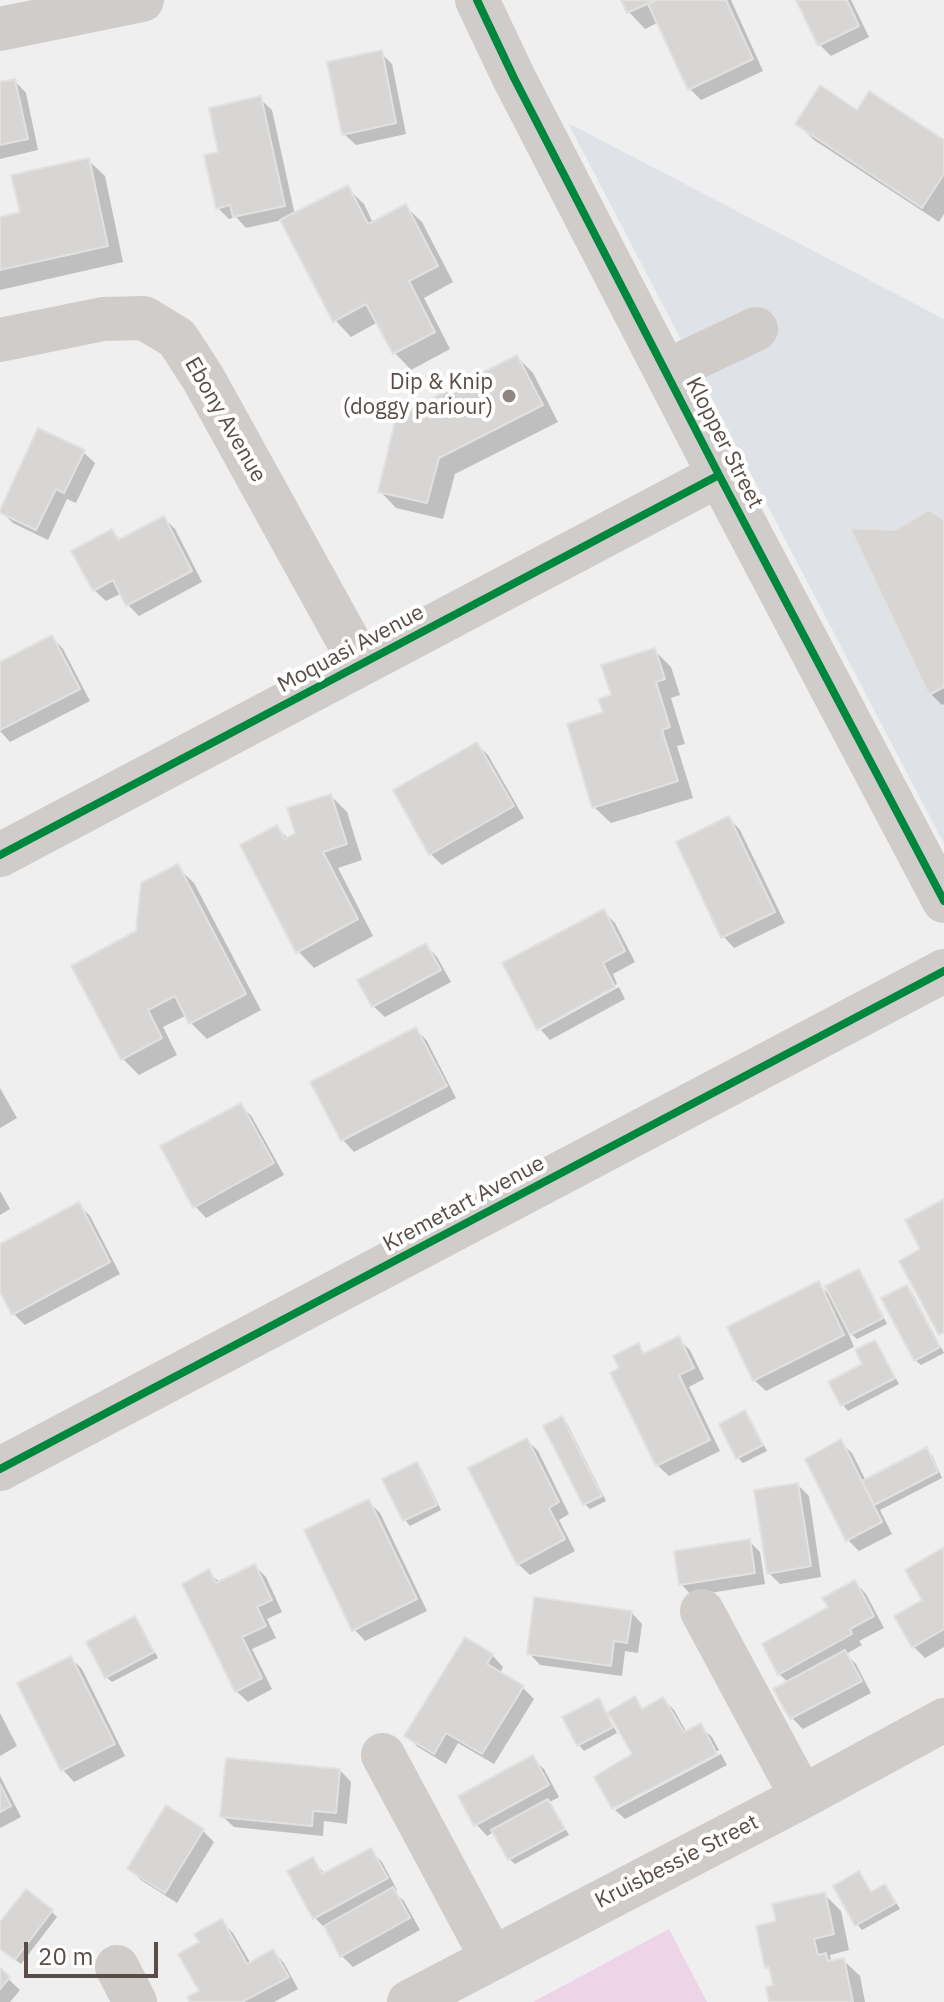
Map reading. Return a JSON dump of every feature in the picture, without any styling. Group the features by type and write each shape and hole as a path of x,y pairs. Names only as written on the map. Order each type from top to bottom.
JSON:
{"street":[{"path":"0,29 142,0"},
{"name":"Klopper Street","path":"477,0 514,78 719,475 944,901"},
{"name":"Ebony Avenue","path":"0,340 103,319 144,318 177,338 203,378 361,664"},
{"path":"667,371 756,329"},
{"name":"Moquasi Avenue","path":"0,855 719,475"},
{"name":"Kremetart Avenue","path":"0,1469 944,971"},
{"path":"702,1611 802,1797"},
{"name":"Kruisbessie Street","path":"409,2002 944,1720"},
{"path":"383,1755 492,1958"}],"shaded area":[{"path":"568,123 944,319 944,844"},
{"path":"669,1929 707,2002 533,2002"}],"building":[{"path":"621,0 656,0 627,13"},
{"path":"656,0 726,0 753,59 688,90 648,4"},
{"path":"796,0 847,0 859,26 818,46"},
{"path":"382,50 396,123 342,135 327,62"},
{"path":"15,79 28,139 0,145 0,82"},
{"path":"820,85 857,110 869,91 944,140 944,174 922,208 795,124"},
{"path":"261,96 285,206 233,217 230,205 216,209 204,155 218,152 209,108"},
{"path":"89,158 108,246 0,270 0,217 20,212 11,175"},
{"path":"348,185 368,224 406,204 438,266 409,281 435,332 393,354 366,304 333,322 280,220"},
{"path":"517,355 543,405 439,458 427,503 378,492 396,417"},
{"path":"38,428 85,450 64,493 56,489 36,530 0,513 0,510"},
{"path":"929,510 944,520 944,687 929,695 850,528 895,530"},
{"path":"164,516 192,571 126,606 113,580 93,591 71,551 112,529 118,540"},
{"path":"52,635 80,689 0,730 0,662"},
{"path":"655,648 665,679 656,682 670,727 662,730 678,781 592,808 567,724 603,712 598,699 611,695 601,665"},
{"path":"477,742 514,806 429,855 393,790"},
{"path":"331,794 347,844 323,852 358,919 296,953 240,845 277,825 285,839 295,833 287,808"},
{"path":"729,816 775,912 721,938 676,842"},
{"path":"178,864 246,994 189,1024 175,996 148,1010 162,1038 121,1060 71,966 136,931 141,883"},
{"path":"604,909 625,951 603,963 615,987 537,1030 502,963"},
{"path":"426,943 441,970 372,1007 357,980"},
{"path":"416,1027 447,1086 341,1141 310,1082"},
{"path":"241,1103 274,1163 193,1208 160,1146"},
{"path":"944,1199 944,1332 939,1335 899,1261 920,1249 905,1220"},
{"path":"79,1202 110,1262 12,1315 0,1292 0,1244"},
{"path":"859,1269 883,1318 850,1335 825,1286"},
{"path":"819,1281 844,1335 753,1381 727,1327"},
{"path":"907,1285 940,1347 914,1361 881,1298"},
{"path":"679,1336 694,1368 679,1375 710,1440 656,1466 610,1373 619,1368 613,1356 639,1343 643,1354"},
{"path":"875,1340 895,1378 841,1406 828,1382 862,1364 855,1350"},
{"path":"745,1410 763,1445 736,1459 719,1424"},
{"path":"562,1416 602,1496 583,1505 543,1426"},
{"path":"527,1438 559,1502 549,1508 565,1539 517,1565 468,1468"},
{"path":"841,1439 882,1522 846,1541 805,1459"},
{"path":"927,1447 938,1472 874,1505 862,1481"},
{"path":"417,1462 437,1505 403,1521 382,1479"},
{"path":"798,1483 811,1566 767,1574 754,1490"},
{"path":"369,1499 417,1599 352,1631 304,1530"},
{"path":"750,1539 755,1573 679,1585 674,1551"},
{"path":"944,1547 944,1629 912,1648 894,1616 922,1600 905,1570"},
{"path":"255,1564 272,1600 257,1607 266,1626 242,1637 262,1678 235,1692 182,1584 209,1569 216,1583"},
{"path":"855,1580 874,1616 850,1629 852,1634 778,1675 762,1644 828,1607 822,1598"},
{"path":"534,1597 632,1611 627,1643 614,1641 611,1666 527,1654"},
{"path":"135,1616 154,1652 105,1678 86,1642"},
{"path":"465,1637 493,1654 487,1664 524,1686 482,1754 446,1733 434,1754 404,1736"},
{"path":"845,1650 862,1681 790,1719 773,1689"},
{"path":"71,1656 115,1744 61,1771 17,1683"},
{"path":"635,1696 642,1709 663,1697 684,1732 701,1723 717,1754 612,1809 594,1777 632,1754 608,1712"},
{"path":"599,1698 613,1727 577,1746 562,1717"},
{"path":"533,1755 549,1785 474,1826 458,1796"},
{"path":"226,1758 340,1769 336,1813 313,1811 312,1826 220,1817"},
{"path":"0,1784 11,1806 0,1812"},
{"path":"548,1799 565,1829 508,1860 491,1830"},
{"path":"166,1805 204,1829 165,1893 127,1869"},
{"path":"371,1848 388,1878 313,1919 287,1871 313,1857 322,1874"},
{"path":"859,1871 871,1892 885,1884 896,1903 855,1926 833,1886"},
{"path":"393,1887 410,1918 340,1957 324,1926"},
{"path":"26,1889 53,1910 15,1960 0,1949 0,1922"},
{"path":"825,1892 834,1934 814,1939 818,1955 826,1953 828,1961 844,1958 853,2002 769,2002 766,1987 773,1985 769,1967 765,1968 756,1926 776,1921 772,1904"},
{"path":"222,1919 247,1964 273,1949 289,1977 242,2002 190,2002 187,1997 199,1991 178,1954 199,1942 194,1934"},
{"path":"0,1968 10,1977 0,1989"}],"cycle path":[{"path":"477,0 514,78 719,475 944,901"},
{"path":"0,855 719,475"},
{"path":"0,1469 944,971"}],"place":[{"name":"Dip & Knip (doggy pariour)","path":"509,396"}]}
